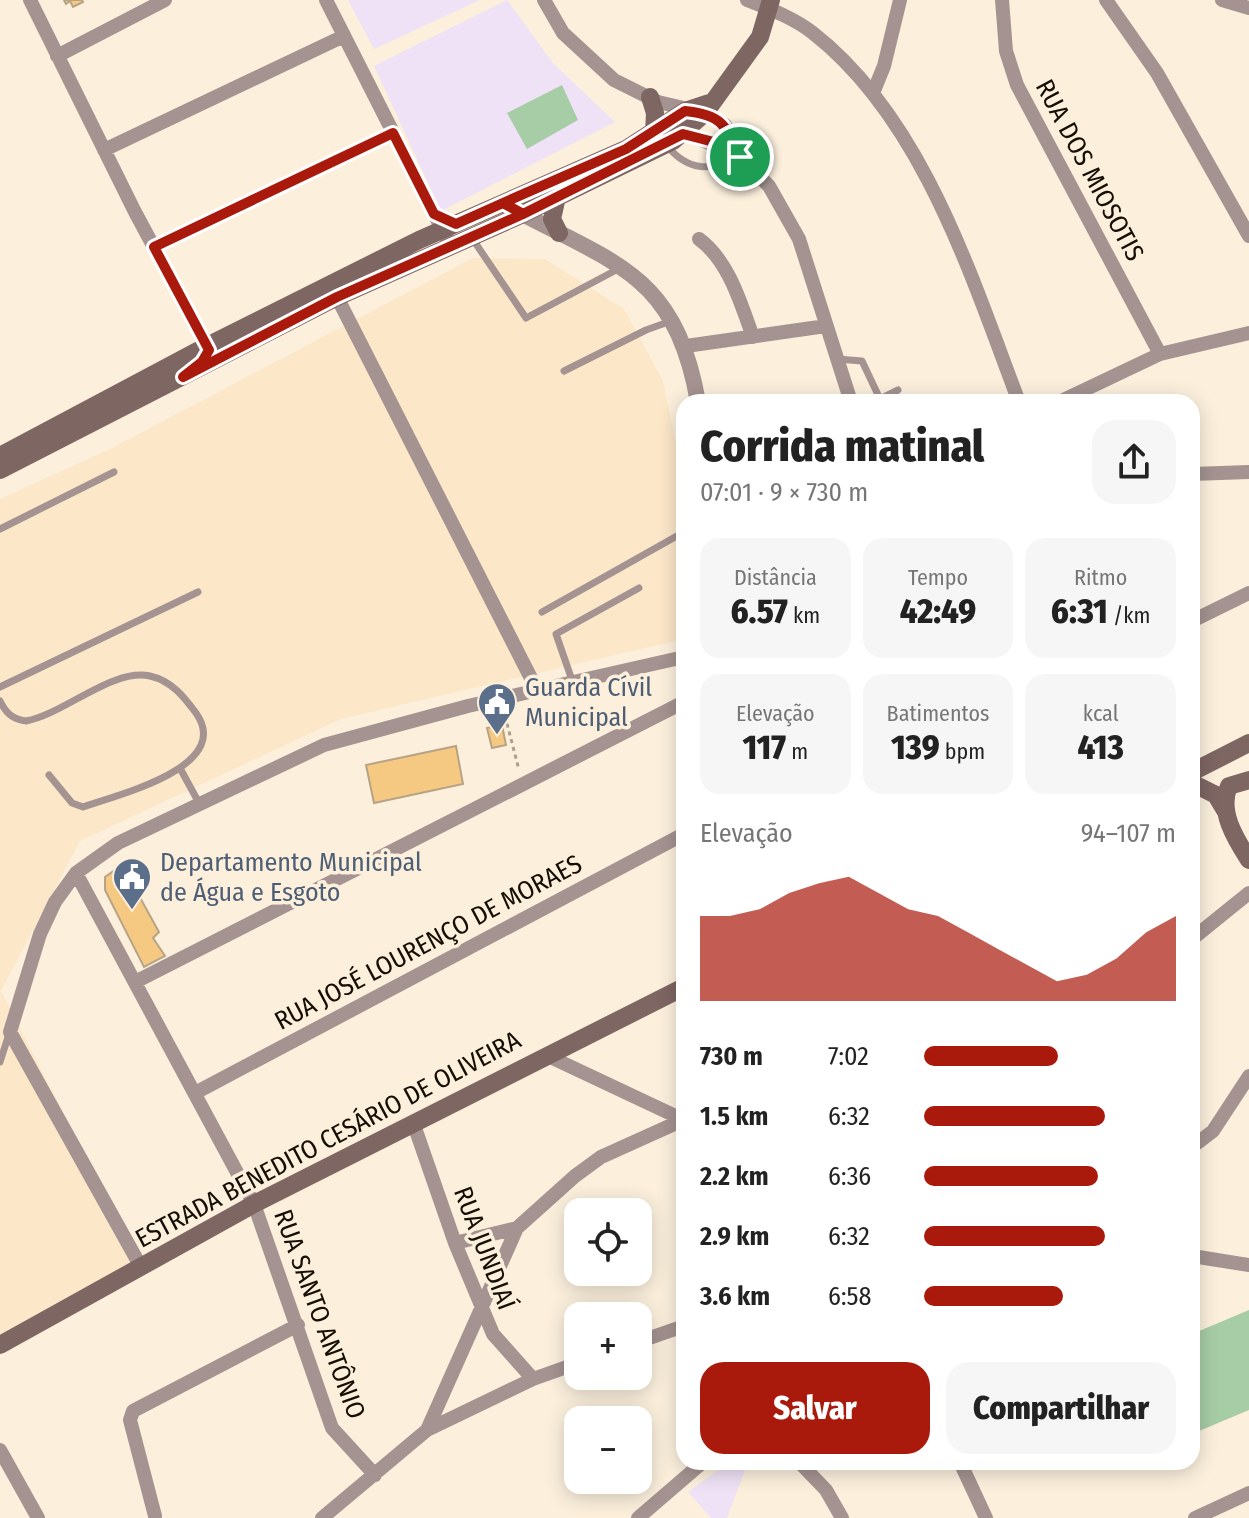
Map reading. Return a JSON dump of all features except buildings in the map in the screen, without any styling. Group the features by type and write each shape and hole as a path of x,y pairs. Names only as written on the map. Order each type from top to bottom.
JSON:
{"main road":[{"path":"446,228 471,237 523,214 553,190 626,149 662,133 683,134 707,108 760,37 770,4"},
{"path":"654,100 662,133"},
{"path":"0,456 207,346 446,228 503,203 553,190 662,133 685,111 707,108"},
{"path":"553,190 552,219 559,233"},
{"path":"0,470 337,297 446,228"},
{"path":"183,377 206,358 207,346"},
{"path":"1225,804 1230,767 1245,745"},
{"path":"1200,771 1245,745"},
{"path":"1200,774 1230,767 1249,771"},
{"path":"1200,780 1225,804 1249,860"},
{"path":"1225,804 1229,786 1249,780"},
{"name":"ESTRADA BENEDITO CESÁRIO DE OLIVEIRA","path":"0,1345 254,1204 676,991"}],"street":[{"path":"30,0 104,150 207,346"},
{"path":"57,56 165,0"},
{"path":"326,0 393,133 446,228"},
{"path":"544,0 563,33 614,80 685,111"},
{"path":"747,0 770,4 813,33 873,93 916,162 958,241 1016,394"},
{"path":"873,93 884,66 900,0"},
{"name":"RUA DOS MIOSOTIS","path":"1002,0 1006,51 1017,85 1160,354"},
{"path":"1106,0 1157,73 1249,236"},
{"path":"1222,0 1249,8"},
{"path":"104,150 344,36"},
{"path":"707,108 725,125 742,158 769,186 799,239 814,276 826,326 848,394"},
{"path":"154,247 393,133"},
{"path":"683,134 710,141 742,158"},
{"path":"503,203 622,267 660,301 686,346 696,394"},
{"path":"699,239 712,248 721,263 753,337"},
{"path":"337,297 537,690"},
{"path":"686,346 826,326"},
{"path":"1076,394 1160,354 1249,333"},
{"path":"1200,474 1249,472"},
{"path":"1200,614 1249,593"},
{"path":"141,1267 10,1032 40,934 76,873 118,843 324,745 537,690 676,659"},
{"path":"137,981 676,706"},
{"name":"RUA JOSÉ LOURENÇO DE MORAES","path":"195,1093 676,838"},
{"name":"RUA SANTO ANTÔNIO","path":"76,873 137,981 254,1204 332,1428 375,1475"},
{"path":"1200,933 1249,893"},
{"path":"546,1055 676,1117"},
{"path":"1200,1141 1213,1131 1249,1076"},
{"name":"RUA JUNDIAÍ","path":"413,1122 481,1308 503,1349 533,1379"},
{"path":"427,1430 517,1228 601,1157 676,1123"},
{"path":"455,1243 517,1228"},
{"path":"1200,1257 1249,1265"},
{"path":"155,1516 130,1420 138,1405 298,1325"},
{"path":"652,1337 676,1329"},
{"path":"322,1518 427,1430 533,1379 564,1368"},
{"path":"0,1450 38,1518"},
{"path":"638,1518 694,1470"},
{"path":"807,1470 826,1490 842,1518"},
{"path":"964,1470 986,1518"},
{"path":"1195,1518 1249,1493"}],"lane":[{"path":"662,133 681,163 715,167 742,158"},
{"path":"471,237 526,318 535,317 622,267"},
{"path":"564,371 646,330 672,321"},
{"path":"837,359 862,361 878,394"},
{"path":"890,394 898,390"},
{"path":"0,529 114,472"},
{"path":"542,612 676,537"},
{"path":"573,683 556,634 639,588"},
{"path":"0,687 198,592"},
{"path":"0,701 4,711 15,719 26,721 122,678 150,676 180,691 201,720 203,737 198,753 181,770 83,807 72,803 49,775"},
{"path":"181,770 199,803"},
{"path":"0,1062 10,1032"}],"path":[{"path":"505,716 516,759"}],"shaded area":[{"path":"348,0 480,0 374,49"},
{"path":"507,0 553,63 615,122 441,211 374,66"},
{"path":"473,258 545,259 624,309 663,381 676,444 676,641 341,719 80,841 1,991 138,1259 0,1336 0,499 112,448"},
{"path":"719,1470 745,1470 727,1518 711,1518 688,1492"}],"green space":[{"path":"562,85 578,120 527,149 507,113"},
{"path":"1249,1310 1249,1410 1200,1431 1200,1331"}],"place":[{"name":"Guarda Cívil Municipal","path":"497,736"},
{"name":"Departamento Municipal de Água e Esgoto","path":"132,911"}],"route":[{"path":"740,157 710,141 683,134 523,214 503,203 456,224 434,214 393,133 154,247 209,350 206,358 183,377 337,297 523,214 503,203 626,149 685,111 716,117 725,125 740,157"}]}
